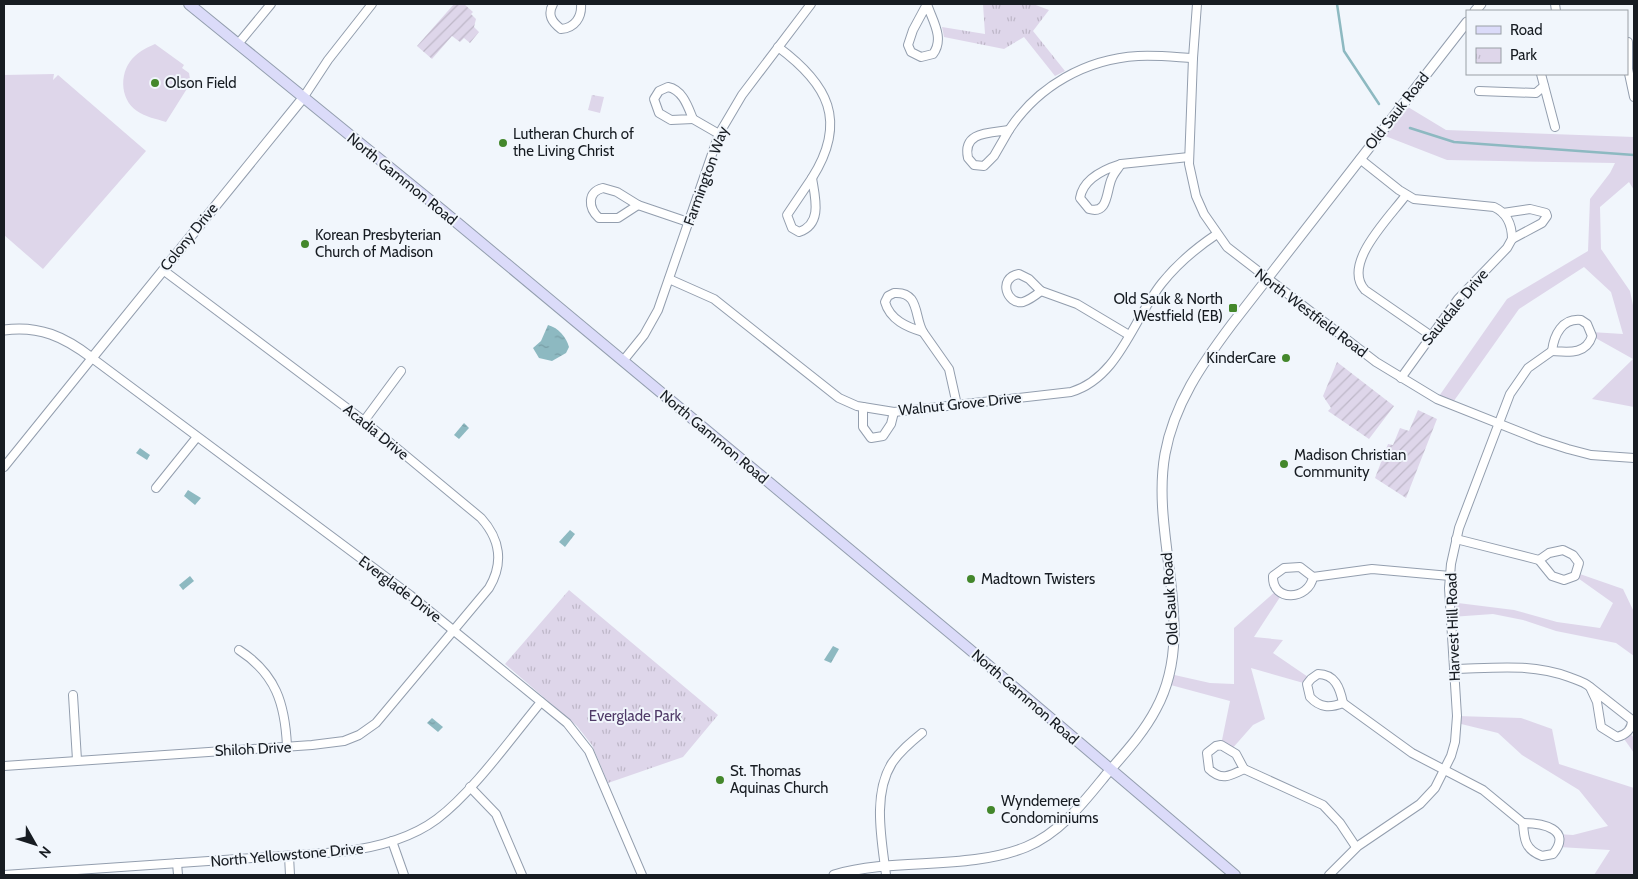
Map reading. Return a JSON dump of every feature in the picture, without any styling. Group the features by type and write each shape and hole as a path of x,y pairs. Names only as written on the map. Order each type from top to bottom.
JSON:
{"main road":[{"name":"North Gammon Road","path":"189,4 624,361 968,648 1235,875"}],"street":[{"path":"238,44 271,4"},
{"name":"Colony Drive","path":"4,467 309,91 328,60 372,4"},
{"path":"553,4 550,14 552,20 561,29 572,26 578,20 581,4"},
{"name":"Farmington Way","path":"624,361 651,324 669,279 719,134 742,96 811,4"},
{"path":"927,4 939,37 933,54 921,57 911,52 908,45 913,30 927,4"},
{"name":"North Westfield Road","path":"1197,4 1189,157 1196,196 1204,214 1217,234 1234,254 1376,362 1437,399 1540,440 1591,455 1634,458"},
{"name":"Old Sauk Road","path":"834,875 886,871 977,858 1013,852 1028,846 1043,839 1059,827 1141,734 1156,709 1172,664 1174,627 1162,492 1166,453 1172,427 1185,396 1199,370 1267,279 1271,267 1327,201 1466,23"},
{"path":"1630,42 1628,69 1634,97"},
{"path":"778,48 814,79 826,99 831,114 829,145 812,178 787,215 792,228 798,232 812,224 816,216 812,178"},
{"path":"1009,130 980,134 974,137 968,144 968,158 974,165 984,166 994,156 1009,130 1036,98 1052,85 1080,69 1114,59 1138,56 1193,58"},
{"path":"1541,75 1555,127"},
{"path":"1479,91 1536,93 1544,86"},
{"path":"693,119 671,120 662,116 654,104 656,95 663,89 668,88 678,91 693,119 719,134"},
{"path":"1121,164 1112,178 1104,206 1099,210 1089,209 1080,198 1083,188 1100,172 1121,164 1189,157"},
{"path":"1360,159 1406,195 1424,201 1494,207 1503,213 1510,223 1512,238 1542,223 1547,216 1546,212 1530,208 1503,213"},
{"path":"638,205 618,218 610,219 599,218 590,207 594,193 603,188 617,192 638,205 688,222"},
{"path":"1406,195 1365,251 1357,267 1357,275 1360,284 1365,290 1430,335"},
{"name":"Walnut Grove Drive","path":"669,279 714,299 839,398 863,407 894,412 1079,390 1090,384 1108,368 1162,282 1187,256 1217,234"},
{"name":"Saukdale Drive","path":"1401,378 1430,335 1469,285 1495,261 1512,238"},
{"name":"Acadia Drive","path":"163,270 364,421 481,518 495,537 499,559 494,580 454,630"},
{"path":"1041,292 1022,302 1016,301 1010,296 1006,282 1014,275 1020,274 1029,279 1041,292 1077,304 1128,335"},
{"path":"923,332 901,323 889,314 885,302 888,296 900,293 911,298 915,303 923,332 949,369 957,405"},
{"path":"1576,320 1586,324 1592,336 1586,347 1575,352 1552,351 1554,338 1562,326 1576,320"},
{"path":"4,330 17,328 44,331 62,337 92,358"},
{"name":"Harvest Hill Road","path":"1329,875 1356,848 1420,804 1435,788 1451,756 1456,730 1450,576 1456,539 1467,504 1516,383 1528,368 1552,351"},
{"name":"Everglade Drive","path":"92,358 454,630 576,733 589,751 642,875"},
{"path":"364,421 401,371"},
{"path":"863,407 863,427 871,438 878,438 888,431 894,412"},
{"path":"156,488 198,437"},
{"path":"1456,539 1539,560 1552,576 1561,580 1571,579 1579,568 1579,563 1573,555 1563,550 1549,553 1539,560"},
{"path":"1313,577 1305,592 1293,596 1282,594 1277,590 1273,580 1277,570 1294,567 1300,567 1313,577 1372,569 1450,576"},
{"name":"Shiloh Drive","path":"4,766 335,743 367,730 377,722 454,630"},
{"path":"239,650 268,675 278,694 284,714 287,746"},
{"path":"1454,669 1502,666 1537,668 1558,673 1590,687 1632,720 1632,724 1626,733 1617,736 1601,727 1597,702 1590,687"},
{"path":"1343,703 1327,706 1315,703 1307,690 1310,679 1318,674 1330,677 1340,689 1343,703 1406,748 1483,790 1523,824 1527,847 1542,856 1553,854 1558,847 1560,839 1554,830 1542,823 1523,824"},
{"path":"73,695 77,760"},
{"name":"North Yellowstone Drive","path":"4,875 64,873 359,850 392,841 437,819 470,788 541,702"},
{"path":"886,871 880,815 883,786 891,765 922,733"},
{"path":"1244,770 1231,776 1220,777 1209,769 1206,753 1216,746 1226,747 1236,754 1244,770 1323,805 1340,823 1356,848"},
{"path":"470,788 496,814 522,875"},
{"path":"392,841 404,875"},
{"path":"288,856 290,875"},
{"path":"177,863 178,875"}],"green space":[{"path":"454,4 464,4 473,12 471,14 476,19 474,27 479,32 470,43 464,38 460,42 452,36 432,59 417,46"},
{"path":"983,4 1033,4 1049,10 1033,31 1065,71 1055,76 1024,37 1004,49 944,37 942,27 985,34"},
{"name":"Olson Field","path":"155,44 184,65 182,68 189,73 190,79 186,85 188,87 166,122 137,111 131,106 124,92 124,76 130,62 139,52"},
{"path":"54,74 53,80 58,75 146,151 43,269 4,235 4,75"},
{"path":"592,95 604,97 600,113 588,110"},
{"path":"1403,104 1446,130 1634,137 1634,190 1629,182 1600,207 1601,249 1630,291 1634,310 1634,407 1592,399 1633,359 1592,336 1591,332 1623,334 1611,292 1584,267 1519,309 1451,405 1437,399 1507,299 1588,251 1590,199 1610,173 1615,163 1447,160 1380,134"},
{"path":"1337,362 1394,406 1369,439 1328,411 1331,408 1323,396"},
{"path":"1418,410 1437,419 1406,498 1375,478 1388,444 1393,445 1400,428 1409,431"},
{"path":"1577,573 1623,589 1634,612 1634,656 1616,643 1556,631 1523,620 1493,614 1451,617 1450,602 1514,610 1557,622 1600,628 1613,603 1575,576"},
{"name":"Everglade Park","path":"569,590 718,715 683,757 608,783 592,745 577,726 505,664"},
{"path":"1277,590 1282,594 1254,637 1283,640 1273,653 1311,679 1307,684 1251,668 1265,719 1253,725 1231,750 1221,745 1230,701 1167,684 1170,674 1210,683 1234,684 1234,628"},
{"path":"1457,716 1521,718 1552,729 1559,764 1634,788 1634,875 1594,875 1610,850 1559,847 1557,834 1573,835 1608,826 1579,790 1522,755 1498,733 1457,723"},
{"path":"1628,731 1634,738 1634,753 1622,736"}],"water":[{"path":"548,325 562,333 569,347 566,353 552,361 539,358 533,348 541,341"},
{"path":"464,423 469,428 459,439 454,435"},
{"path":"140,448 150,455 147,460 136,453"},
{"path":"188,490 201,498 195,505 184,496"},
{"path":"570,530 575,534 565,547 559,542"},
{"path":"190,576 194,581 183,590 179,585"},
{"path":"833,646 839,649 831,663 824,660"},
{"path":"432,718 443,727 438,732 427,723"}],"waterway":[{"path":"1337,4 1344,51 1379,104"},
{"path":"1410,128 1454,142 1634,155"}],"place":[{"name":"Olson Field","path":"155,83"},
{"name":"Lutheran Church of the Living Christ","path":"503,143"},
{"name":"Korean Presbyterian Church of Madison","path":"305,244"},
{"name":"Old Sauk & North Westfield (EB)","path":"1233,308"},
{"name":"KinderCare","path":"1286,358"},
{"name":"Madison Christian Community","path":"1284,464"},
{"name":"Madtown Twisters","path":"971,579"},
{"name":"St. Thomas Aquinas Church","path":"720,780"},
{"name":"Wyndemere Condominiums","path":"991,810"}]}
